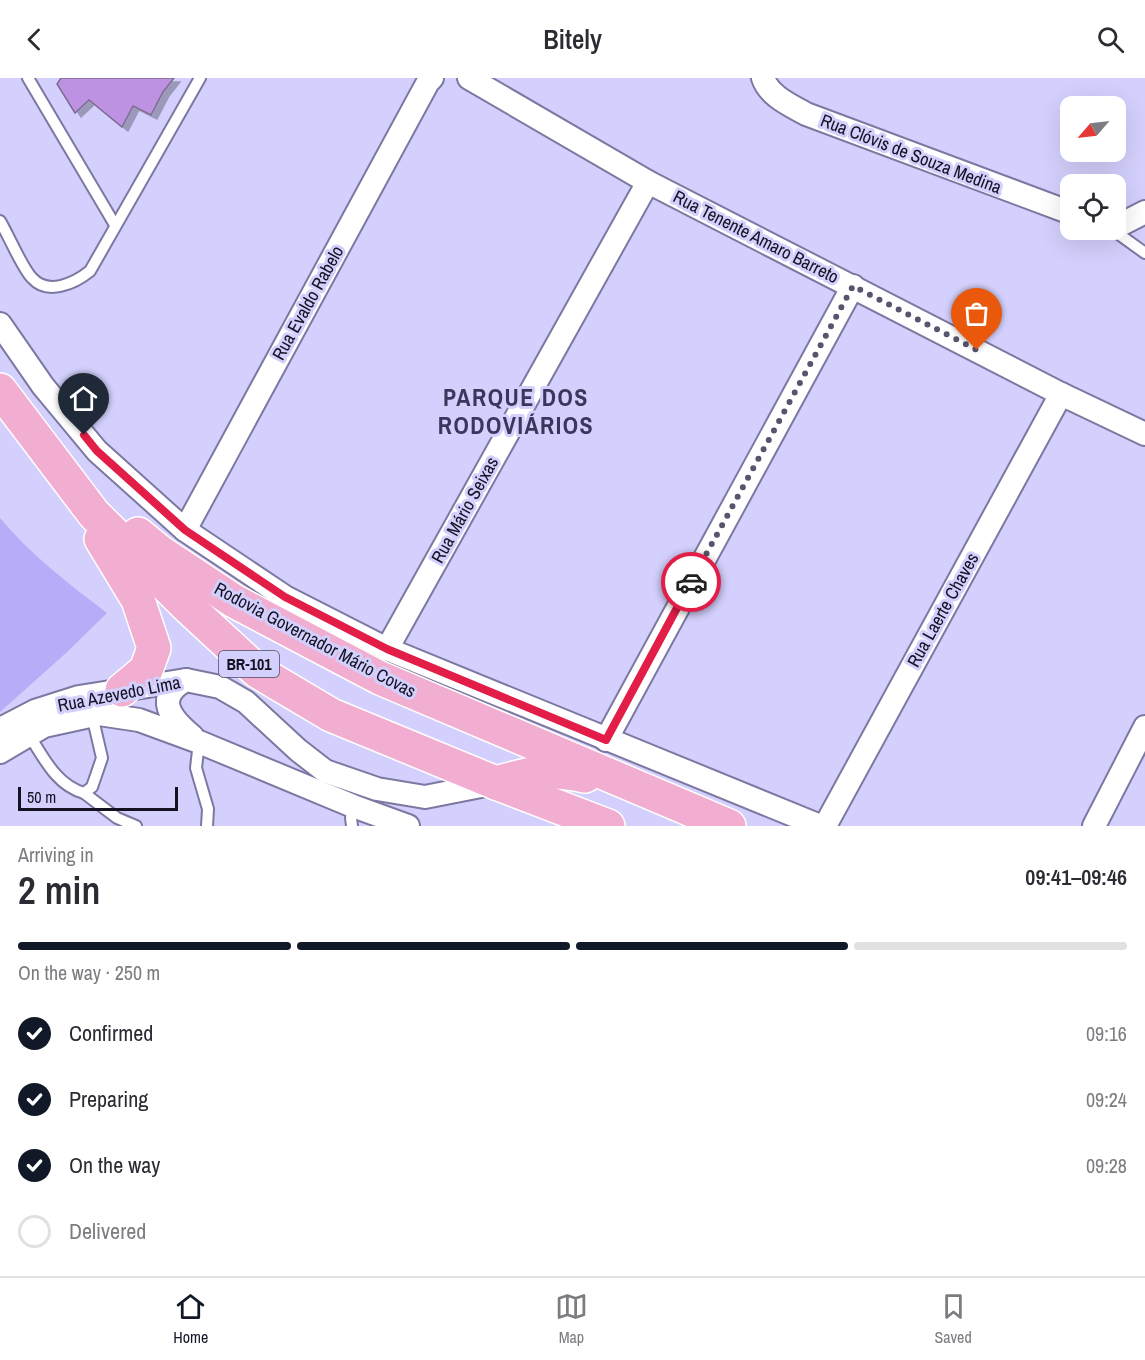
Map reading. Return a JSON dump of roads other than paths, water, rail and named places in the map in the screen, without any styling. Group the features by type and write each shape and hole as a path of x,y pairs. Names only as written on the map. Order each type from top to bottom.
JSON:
{"highway":[{"name":"Rodovia Governador Mário Covas","path":"0,390 94,514 257,671 331,715 495,783 608,826"},
{"name":"Rodovia Governador Mário Covas","path":"59,467 160,552 234,601 380,678 729,826"},
{"path":"59,467 138,600 154,648 146,670 122,690"},
{"path":"495,783 534,772 562,771 586,776 663,807 699,814"}],"street":[{"name":"Rua Evaldo Rabelo","path":"185,530 432,78"},
{"name":"Rua Tenente Amaro Barreto","path":"469,78 648,182 1060,394 1145,434"},
{"name":"Rua Clóvis de Souza Medina","path":"763,78 765,85 780,100 806,114 1060,209"},
{"name":"Rua Mário Seixas","path":"387,649 648,182"},
{"path":"1126,222 1145,212"},
{"path":"606,740 853,286"},
{"path":"0,324 43,386 97,451 185,530 285,597 387,649 820,826"},
{"name":"Rua Laerte Chaves","path":"825,826 1060,394"},
{"path":"186,680 174,686 168,699 171,714 199,742"},
{"name":"Rua Azevedo Lima","path":"0,729 35,711 79,697 186,680 220,687 246,702 298,750 325,771 377,789 425,797 495,783"},
{"name":"Rua Azevedo Lima","path":"0,752 44,726 99,714 139,720 199,742 353,816 408,826"},
{"path":"1094,826 1145,726"}],"lane":[{"path":"28,78 115,225"},
{"path":"0,220 31,277 42,285 55,287 78,280 90,271 200,78"},
{"path":"1126,238 1145,253"},
{"path":"84,793 92,787 102,758 92,715"},
{"path":"29,735 55,774 71,789 84,793 117,818 136,826"},
{"path":"199,742 196,768 208,809 207,826"}],"district":[{"name":"PARQUE DOS RODOVIÁRIOS","path":"516,412"}]}
